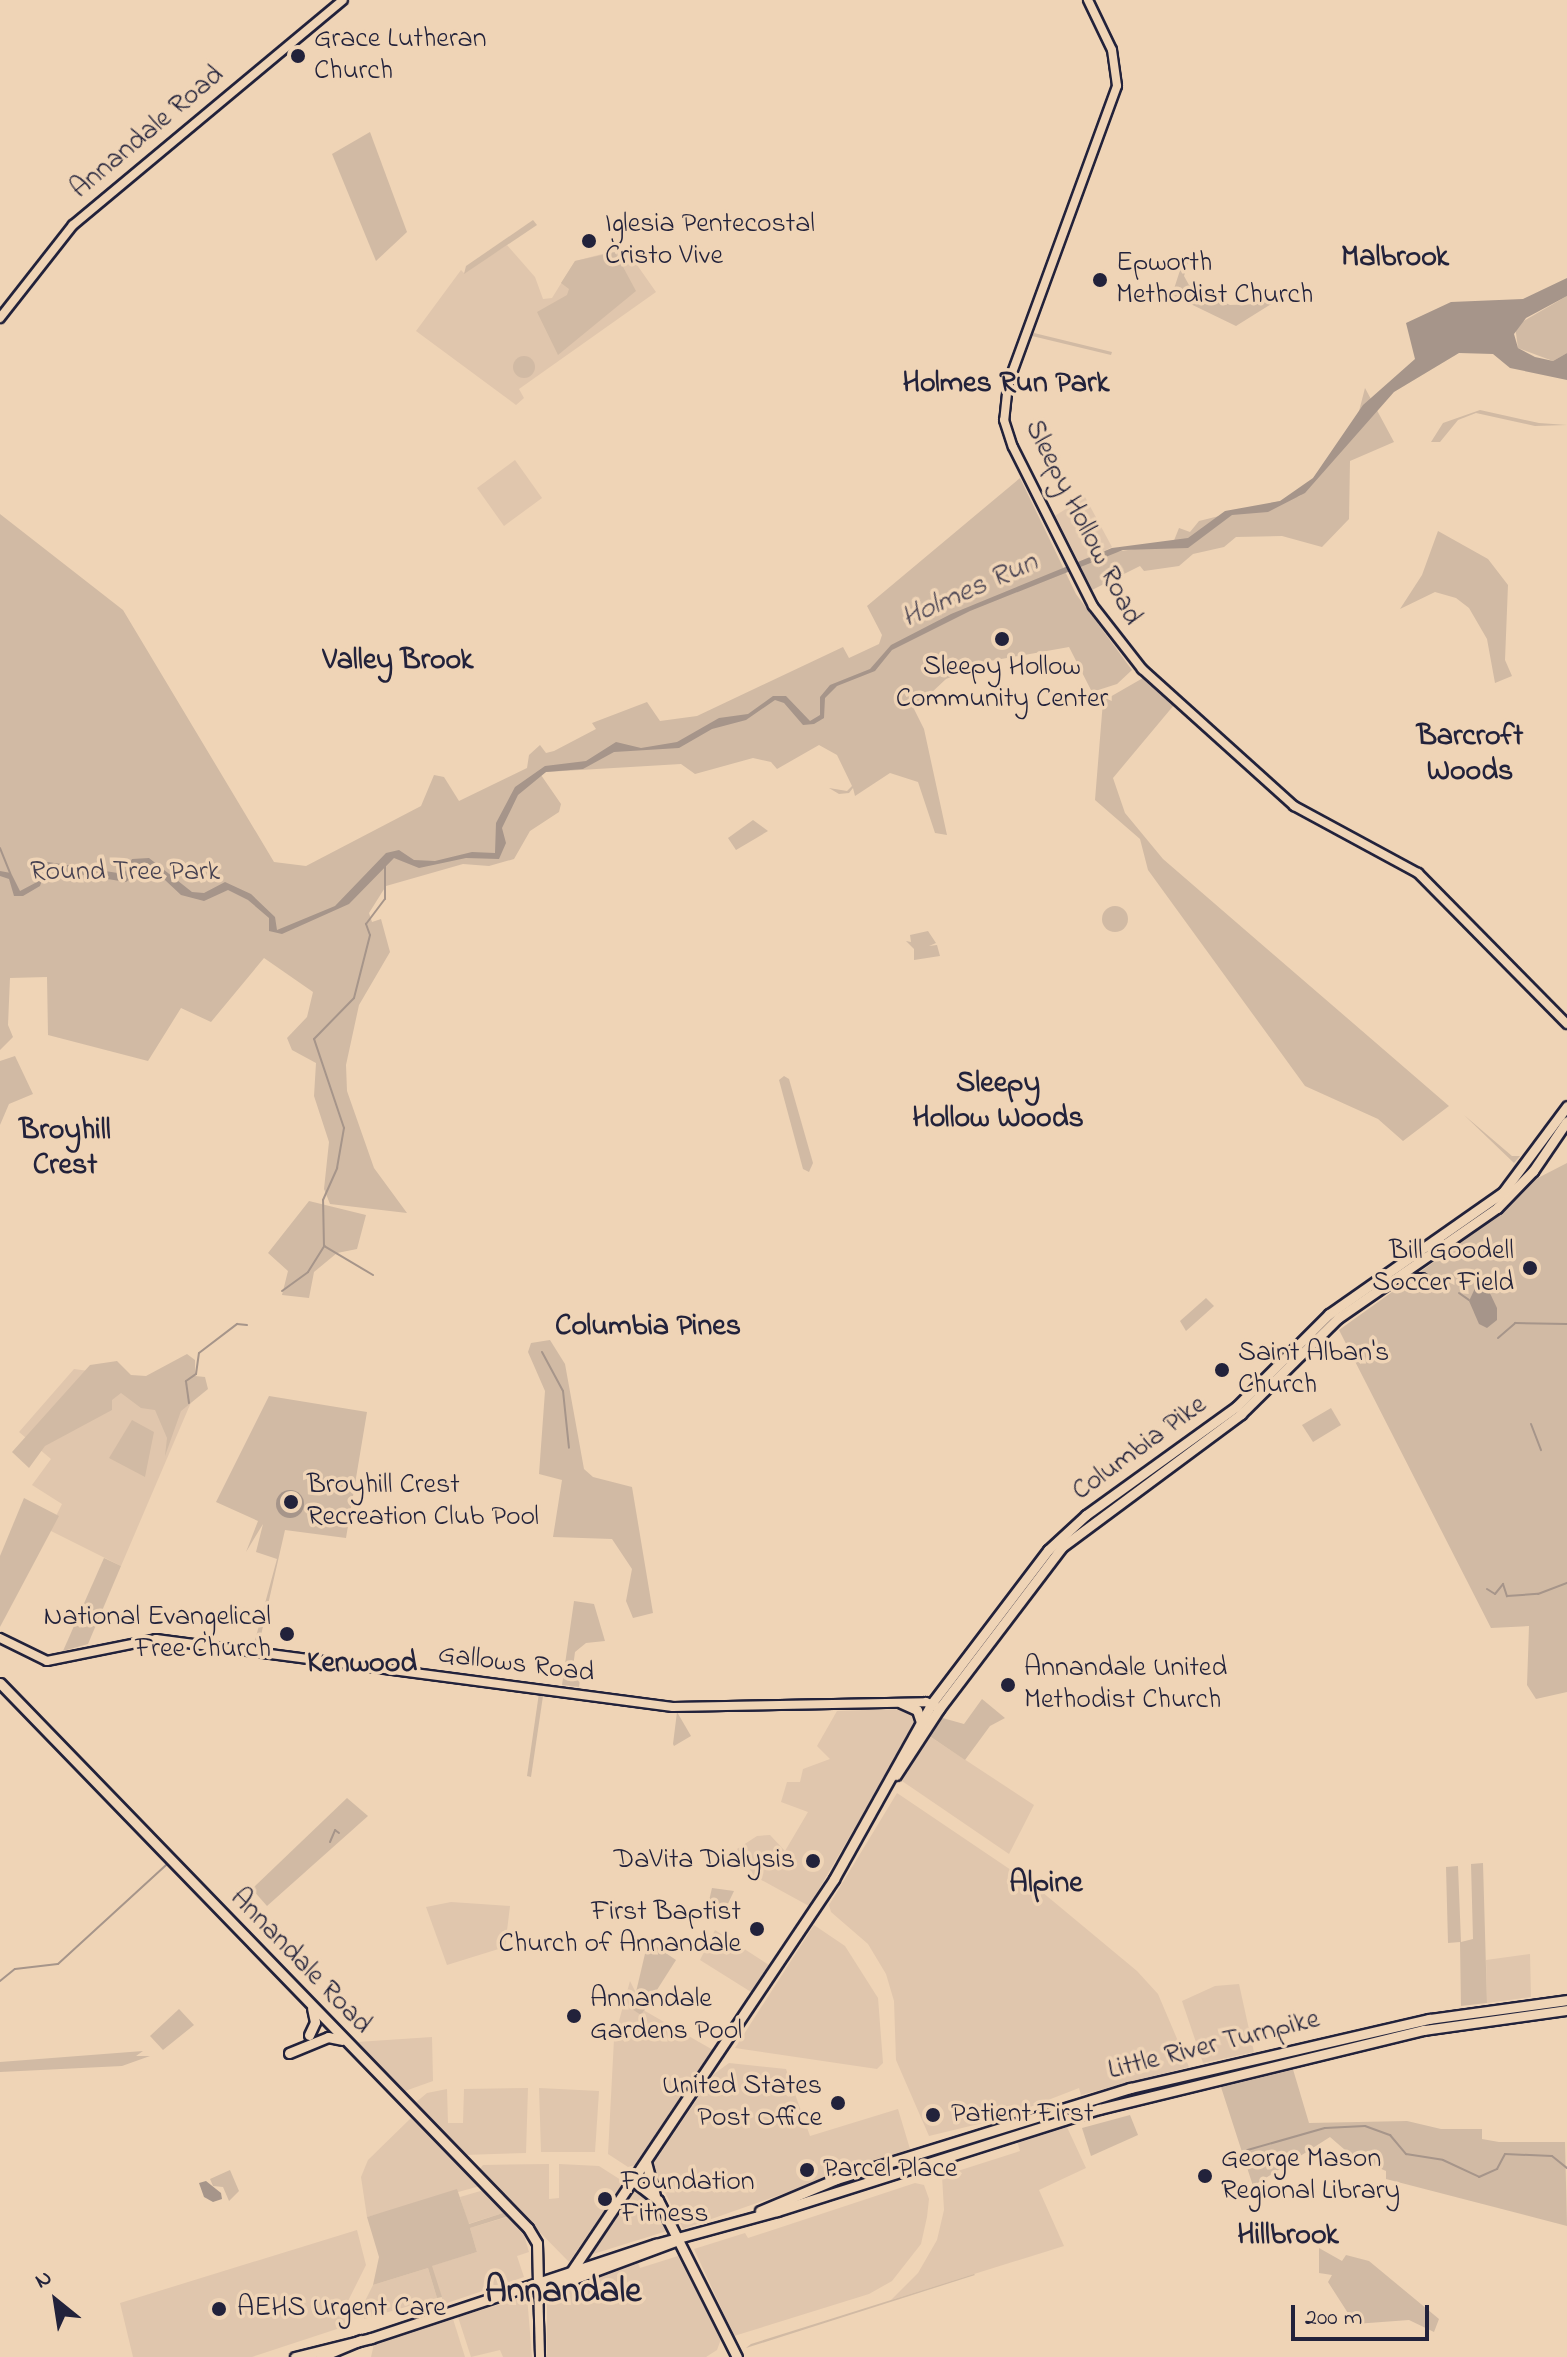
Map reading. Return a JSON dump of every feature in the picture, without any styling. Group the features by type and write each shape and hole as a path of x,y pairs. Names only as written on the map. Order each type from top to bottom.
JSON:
{"main road":[{"name":"Annandale Road","path":"0,318 73,225 343,0"},
{"name":"Sleepy Hollow Road","path":"1088,0 1112,50 1117,86 1008,384 1004,411 1013,447 1080,579 1123,649 1259,777 1306,813 1418,873 1567,1024"},
{"name":"Columbia Pike","path":"571,2272 834,1879 936,1706 1066,1532 1229,1412 1329,1314 1503,1192 1567,1106"},
{"name":"Columbia Pike","path":"893,1778 921,1722 1062,1547 1235,1419 1323,1331 1509,1197 1567,1121"},
{"path":"1393,1281 1421,1278"},
{"name":"Gallows Road","path":"0,1638 47,1661 151,1639 687,1708 901,1703 936,1706"},
{"name":"Annandale Road","path":"0,1683 528,2228 537,2244 538,2284"},
{"path":"901,1703 917,1710 921,1722"},
{"name":"Little River Turnpike","path":"745,2220 853,2174 1197,2071 1429,2019 1567,2000"},
{"path":"309,2035 315,2022 311,2005"},
{"name":"Little River Turnpike","path":"295,2357 361,2340 822,2194 1192,2084 1424,2030 1567,2010"},
{"path":"289,2053 328,2037 351,2046"},
{"path":"646,2162 655,2196 737,2357"},
{"path":"822,2194 853,2174"},
{"path":"632,2180 655,2196"},
{"name":"Little River Turnpike","path":"538,2284 576,2278 678,2240"},
{"path":"538,2284 540,2357"},
{"name":"Little River Turnpike","path":"320,2357 361,2340"}],"shaded area":[{"path":"507,245 535,277 543,299 552,298 575,261 610,252 630,255 656,292 519,389 524,398 516,405 416,331 461,270 464,273"},
{"path":"1567,278 1567,296 1526,318 1514,334 1518,348 1535,357 1553,361 1567,353 1567,380 1510,368 1493,354 1459,353 1394,392 1305,493 1268,512 1232,515 1188,548 1123,550 970,611 892,650 875,671 837,686 825,698 824,718 814,724 803,725 784,703 775,700 746,720 712,729 679,748 614,752 583,769 546,772 518,795 502,828 506,843 499,859 466,858 419,868 394,858 349,904 282,934 269,931 269,918 248,900 228,890 204,901 181,895 149,865 126,882 46,869 40,886 23,896 14,896 9,879 0,876 0,871 11,873 20,891 37,882 41,865 48,862 124,874 132,859 149,858 192,892 204,893 225,882 251,894 275,917 277,930 335,906 386,853 399,850 414,860 435,861 472,852 495,853 496,823 515,787 545,766 586,761 616,742 641,748 677,742 719,718 748,714 773,696 786,696 810,721 820,715 820,697 830,685 870,669 891,645 951,614 1112,548 1188,538 1225,511 1280,501 1313,478 1363,405 1415,359 1406,323 1451,302 1523,299"},
{"path":"515,460 542,498 504,526 477,488"},
{"path":"1085,497 1112,547 1078,564 1053,517"},
{"path":"1477,1284 1487,1287 1497,1308 1497,1320 1487,1328 1479,1324 1469,1301"},
{"path":"74,1369 198,1386 121,1566 49,1530 62,1504 32,1485 51,1459 19,1432"},
{"name":"Broyhill Crest Recreation Club Pool","path":"290,1490 300,1494 304,1504 300,1514 290,1518 280,1514 276,1504 280,1494"},
{"path":"901,1709 913,1712 916,1723 809,1906 754,1876 737,1849 757,1836 770,1835 785,1851 808,1812 781,1802 787,1782 800,1782 803,1769 830,1759 817,1746 837,1711"},
{"path":"926,1734 1034,1805 1009,1854 902,1781"},
{"path":"897,1793 1036,1887 1137,1971 1158,1994 1189,2067 1081,2095 1079,2088 999,2119 929,2136 896,2060 894,2001 886,1974 868,1944 831,1912 829,1905"},
{"path":"451,1902 510,1906 505,1947 447,1965 426,1907"},
{"path":"814,1925 845,1946 878,1998 883,2063 877,2069 735,2048"},
{"path":"715,1930 769,1965 751,1992 700,1960"},
{"path":"1530,1954 1531,1997 1487,2003 1486,1960"},
{"path":"630,1981 645,2011 713,2050 636,2165 628,2167 608,2154 614,2039"},
{"path":"1239,1984 1254,2052 1203,2063 1182,2001 1215,1986"},
{"path":"432,2037 433,2081 405,2091 357,2042"},
{"path":"729,2063 786,2069 810,2136 898,2109 910,2149 683,2229 652,2166 714,2074"},
{"path":"528,2088 526,2153 463,2155 415,2103 427,2093 447,2089 448,2123 463,2123 464,2089"},
{"path":"539,2088 599,2091 595,2152 541,2152"},
{"path":"411,2118 480,2186 367,2217 361,2177 368,2160"},
{"path":"1066,2125 1086,2168 1039,2190 1064,2246 891,2300 918,2273 937,2240 944,2210 942,2176 1020,2151 1017,2141"},
{"path":"549,2164 549,2199 559,2198 559,2164 599,2166 624,2182 569,2262 479,2170 483,2165"},
{"path":"206,2181 221,2193 222,2199 213,2202 204,2197 199,2183"},
{"path":"915,2183 924,2185 929,2199 921,2244 892,2281 869,2294 734,2336 694,2249 745,2233 748,2238"},
{"path":"634,2188 651,2201 667,2231 590,2255"},
{"path":"484,2190 506,2212 468,2224 460,2197"},
{"path":"507,2217 524,2235 529,2252 517,2256 524,2277 444,2304 431,2266 477,2252 470,2228"},
{"path":"357,2230 366,2265 348,2301 346,2326 252,2357 133,2357 120,2303"},
{"path":"678,2256 721,2339 717,2350 706,2357 547,2357 547,2291 637,2259 640,2268"},
{"path":"428,2268 437,2298 364,2319 363,2305 373,2285"},
{"path":"527,2296 532,2357 503,2357 500,2350 471,2357 458,2317"},
{"path":"453,2319 465,2357 371,2357 374,2344"}],"green space":[{"path":"370,132 407,232 376,261 332,154"},
{"path":"533,220 537,225 464,274 466,266"},
{"path":"615,252 636,291 558,355 537,312 567,295 569,289 561,283 575,261"},
{"path":"1184,258 1190,258 1184,276 1189,285 1230,305 1258,304 1300,286 1236,326 1172,295"},
{"path":"1567,296 1567,353 1553,361 1518,348 1515,326"},
{"path":"1034,333 1112,352 1111,355 1032,336"},
{"path":"524,356 532,359 535,367 532,375 524,378 516,375 513,367 516,359"},
{"path":"1365,388 1394,442 1350,461 1349,519 1322,547 1282,536 1236,537 1224,547 1193,554 1179,566 1144,571 1140,566 1092,590 1080,566 1112,548 1115,552 1173,543 1179,528 1190,532 1199,521 1300,496 1357,419"},
{"path":"1480,410 1539,423 1567,425 1535,426 1476,413 1458,420 1440,442 1431,442 1443,423"},
{"name":"Round Tree Park","path":"1020,478 1076,594 1132,670 1117,684 1092,692 1069,647 990,661 946,679 914,709 924,729 947,835 935,833 918,782 890,773 855,796 853,788 849,793 839,794 829,788 847,791 852,786 837,755 819,745 777,769 771,762 753,758 695,774 681,764 546,772 541,775 561,804 559,812 530,831 514,859 489,866 463,864 386,886 369,913 372,922 381,919 390,952 359,1005 346,1065 347,1091 374,1168 407,1213 330,1204 324,1189 329,1142 314,1096 316,1063 292,1050 287,1038 307,1017 313,992 264,958 211,1022 181,1008 148,1061 48,1035 47,977 10,978 8,1025 13,1037 0,1050 0,514 123,610 274,862 306,866 421,806 434,775 444,777 459,801 527,768 529,755 540,745 546,753 554,751 596,729 592,723 647,702 660,721 697,716 843,647 849,658 879,644 882,635 867,606"},
{"path":"1438,531 1488,559 1508,585 1505,660 1512,676 1495,683 1487,639 1469,608 1456,598 1435,592 1400,609 1422,575"},
{"path":"1143,678 1174,705 1113,778 1125,813 1163,859 1449,1106 1403,1141 1378,1119 1305,1086 1148,870 1140,839 1095,800 1103,701"},
{"path":"753,820 768,831 736,850 728,838"},
{"path":"1115,906 1125,909 1128,919 1125,929 1115,932 1105,929 1102,919 1105,909"},
{"path":"928,931 936,943 929,946 937,945 940,956 914,960 914,949 906,941 911,942 910,935"},
{"path":"15,1056 33,1094 9,1104 0,1125 0,1061"},
{"path":"784,1076 789,1079 813,1163 809,1172 803,1169 779,1080"},
{"path":"1464,1115 1512,1156 1520,1156 1514,1163"},
{"path":"1567,1163 1567,1692 1536,1699 1527,1685 1529,1626 1491,1628 1339,1330 1452,1249 1534,1180"},
{"path":"309,1201 366,1215 357,1249 337,1253 314,1272 309,1298 282,1295 288,1271 268,1253"},
{"path":"1206,1298 1214,1306 1186,1331 1180,1321"},
{"path":"550,1340 565,1364 584,1469 593,1477 632,1487 653,1613 633,1618 626,1601 632,1569 612,1539 553,1537 562,1480 539,1474 545,1391 528,1352 531,1343"},
{"path":"187,1354 195,1360 195,1376 205,1377 208,1389 181,1411 165,1456 167,1438 155,1410 141,1408 121,1393 112,1400 112,1410 45,1446 29,1468 12,1452 90,1365 117,1361 131,1375 146,1376"},
{"path":"269,1396 367,1412 346,1538 285,1530 259,1644 254,1644 277,1559 256,1552 263,1524 246,1552 258,1521 216,1502"},
{"path":"1331,1408 1341,1425 1313,1442 1302,1425"},
{"path":"132,1420 154,1432 145,1477 109,1458"},
{"path":"24,1498 59,1516 0,1627 0,1556"},
{"path":"104,1558 121,1566 88,1644 63,1651"},
{"path":"574,1601 594,1604 605,1641 586,1643 575,1652 572,1675 580,1680 579,1687 562,1685"},
{"path":"539,1693 543,1696 531,1777 527,1776"},
{"path":"982,1699 1005,1718 990,1726 965,1760 928,1735 939,1717 964,1724"},
{"path":"677,1712 691,1736 674,1746 673,1744"},
{"path":"347,1798 368,1816 267,1906 252,1889"},
{"path":"1483,1863 1487,2003 1461,2006 1460,1942 1448,1943 1446,1867 1458,1866 1461,1942 1473,1939 1471,1864"},
{"path":"712,1888 734,1891 724,1912 708,1905"},
{"path":"648,1941 676,1960 641,2015 632,2009"},
{"path":"179,2009 194,2025 163,2050 150,2036"},
{"path":"143,2051 136,2056 150,2056 122,2066 0,2072 0,2062"},
{"path":"1292,2066 1309,2123 1407,2121 1441,2129 1482,2129 1482,2139 1499,2142 1565,2142 1567,2226 1386,2179 1386,2171 1352,2156 1330,2137 1253,2186 1220,2084"},
{"path":"1130,2115 1138,2135 1091,2156 1082,2128"},
{"path":"230,2170 239,2191 229,2201 223,2187 213,2186 210,2179"},
{"path":"457,2189 469,2224 506,2212 509,2216 470,2228 477,2252 432,2266 442,2297 437,2298 428,2268 373,2285 379,2257 367,2217"},
{"path":"1319,2248 1342,2261 1346,2255 1369,2261 1439,2319 1434,2332 1409,2320 1355,2324 1328,2282 1332,2275 1319,2273"},
{"path":"975,2275 746,2348 751,2344"}],"waterway":[{"path":"0,848 10,873"},
{"path":"373,1275 324,1246 323,1200 337,1168 344,1128 314,1039 354,998 370,935 366,924 385,899 385,866"},
{"path":"282,1291 308,1272 324,1246"},
{"path":"1459,1293 1469,1300"},
{"path":"1498,1338 1515,1323 1567,1324"},
{"path":"189,1403 186,1381 196,1374 199,1353 237,1324 247,1325"},
{"path":"542,1352 563,1391 569,1448"},
{"path":"1531,1424 1541,1450"},
{"path":"1487,1589 1495,1594 1503,1584 1507,1596 1538,1594 1567,1583"},
{"path":"330,1842 335,1830 339,1833"},
{"path":"0,1981 15,1969 58,1964 166,1865"},
{"path":"1115,2098 1156,2087"},
{"path":"1244,2151 1325,2128 1365,2126 1390,2135 1406,2154 1443,2160 1479,2177 1497,2169 1505,2154 1552,2156 1567,2168"}],"place":[{"name":"Grace Lutheran Church","path":"298,56"},
{"name":"Iglesia Pentecostal Cristo Vive","path":"589,241"},
{"name":"Epworth Methodist Church","path":"1100,280"},
{"name":"Sleepy Hollow Community Center","path":"1002,639"},
{"name":"Bill Goodell Soccer Field","path":"1530,1268"},
{"name":"Saint Alban's Church","path":"1222,1370"},
{"name":"Broyhill Crest Recreation Club Pool","path":"291,1502"},
{"name":"National Evangelical Free Church","path":"287,1634"},
{"name":"Annandale United Methodist Church","path":"1008,1685"},
{"name":"DaVita Dialysis","path":"813,1861"},
{"name":"First Baptist Church of Annandale","path":"757,1929"},
{"name":"Annandale Gardens Pool","path":"574,2016"},
{"name":"United States Post Office","path":"838,2103"},
{"name":"Patient First","path":"933,2115"},
{"name":"Parcel Place","path":"807,2170"},
{"name":"George Mason Regional Library","path":"1205,2176"},
{"name":"Foundation Fitness","path":"605,2199"},
{"name":"AEHS Urgent Care","path":"219,2309"}],"district":[{"name":"Malbrook","path":"1395,258"},
{"name":"Holmes Run Park","path":"1006,384"},
{"name":"Valley Brook","path":"398,661"},
{"name":"Barcroft Woods","path":"1470,754"},
{"name":"Sleepy Hollow Woods","path":"998,1101"},
{"name":"Broyhill Crest","path":"65,1148"},
{"name":"Columbia Pines","path":"648,1327"},
{"name":"Kenwood","path":"362,1664"},
{"name":"Alpine","path":"1046,1884"},
{"name":"Hillbrook","path":"1288,2236"},
{"name":"Annandale","path":"563,2293"}],"water label":[{"name":"Holmes Run","path":"970,591"}]}
